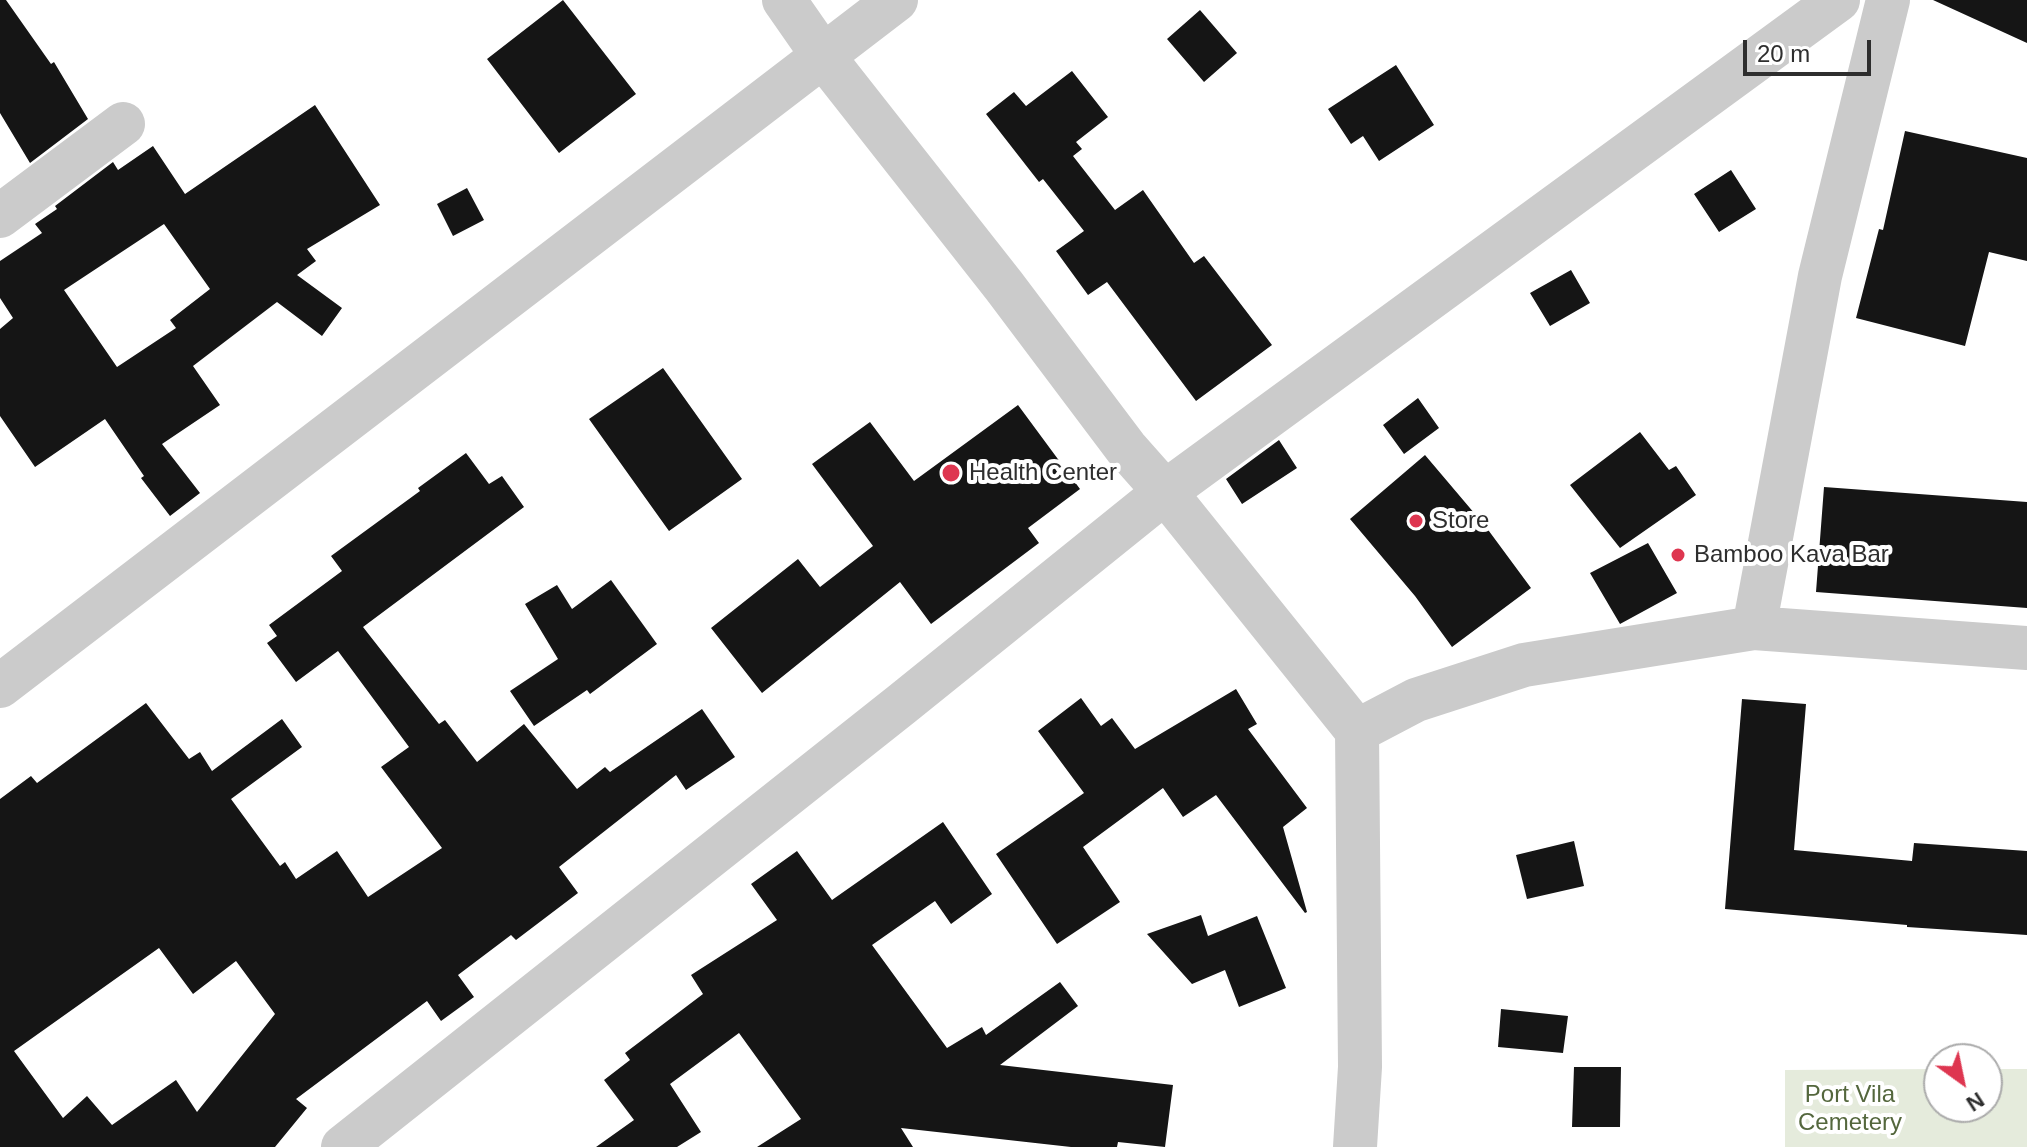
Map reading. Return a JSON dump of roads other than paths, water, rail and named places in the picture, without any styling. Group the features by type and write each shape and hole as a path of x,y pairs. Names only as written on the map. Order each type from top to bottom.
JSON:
{"street":[{"path":"784,0 823,56 1004,286 1126,448 1357,731 1360,1067 1355,1147"},
{"path":"0,686 896,0"},
{"path":"343,1147 1165,492 1838,0"},
{"path":"1754,628 1820,276 1888,0"},
{"path":"0,216 123,124"},
{"path":"1357,731 1416,700 1524,665 1754,628 2027,648"}],"place":[{"name":"Health Center","path":"951,473"},
{"name":"Store","path":"1416,521"},
{"name":"Bamboo Kava Bar","path":"1678,555"}],"park label":[{"name":"Port Vila Cemetery","path":"1850,1109"}]}
